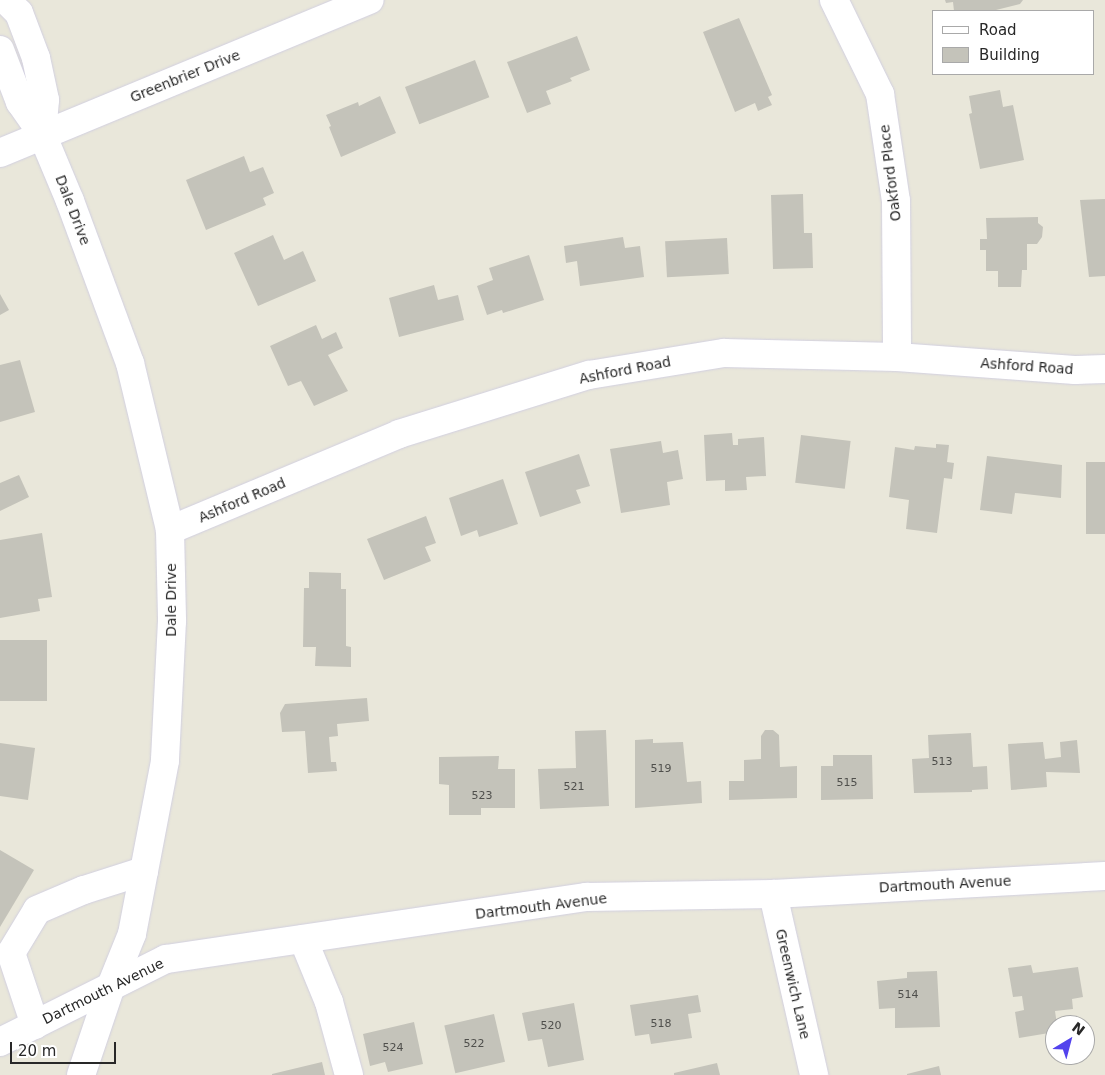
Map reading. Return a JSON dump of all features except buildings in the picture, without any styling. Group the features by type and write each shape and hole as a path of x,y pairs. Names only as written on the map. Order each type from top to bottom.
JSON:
{"street":[{"name":"Dale Drive","path":"6,0 19,13 36,58 45,100 42,134"},
{"name":"Greenbrier Drive","path":"0,153 42,134 370,0"},
{"name":"Oakford Place","path":"834,0 880,94 896,201 897,357"},
{"name":"Dale Drive","path":"0,50 20,102 42,134 70,201 130,363 170,530 172,620 164,761 132,934 111,986 81,1075"},
{"name":"Ashford Road","path":"170,530 399,434 588,375 724,353 897,357 1076,370 1105,368"},
{"path":"34,1025 11,953 37,910 84,890 144,871"},
{"name":"Dartmouth Avenue","path":"0,1042 166,959 586,897 773,894 1105,876"},
{"name":"Greenwich Lane","path":"773,894 814,1075"},
{"path":"303,939 329,1002 348,1075"}]}
